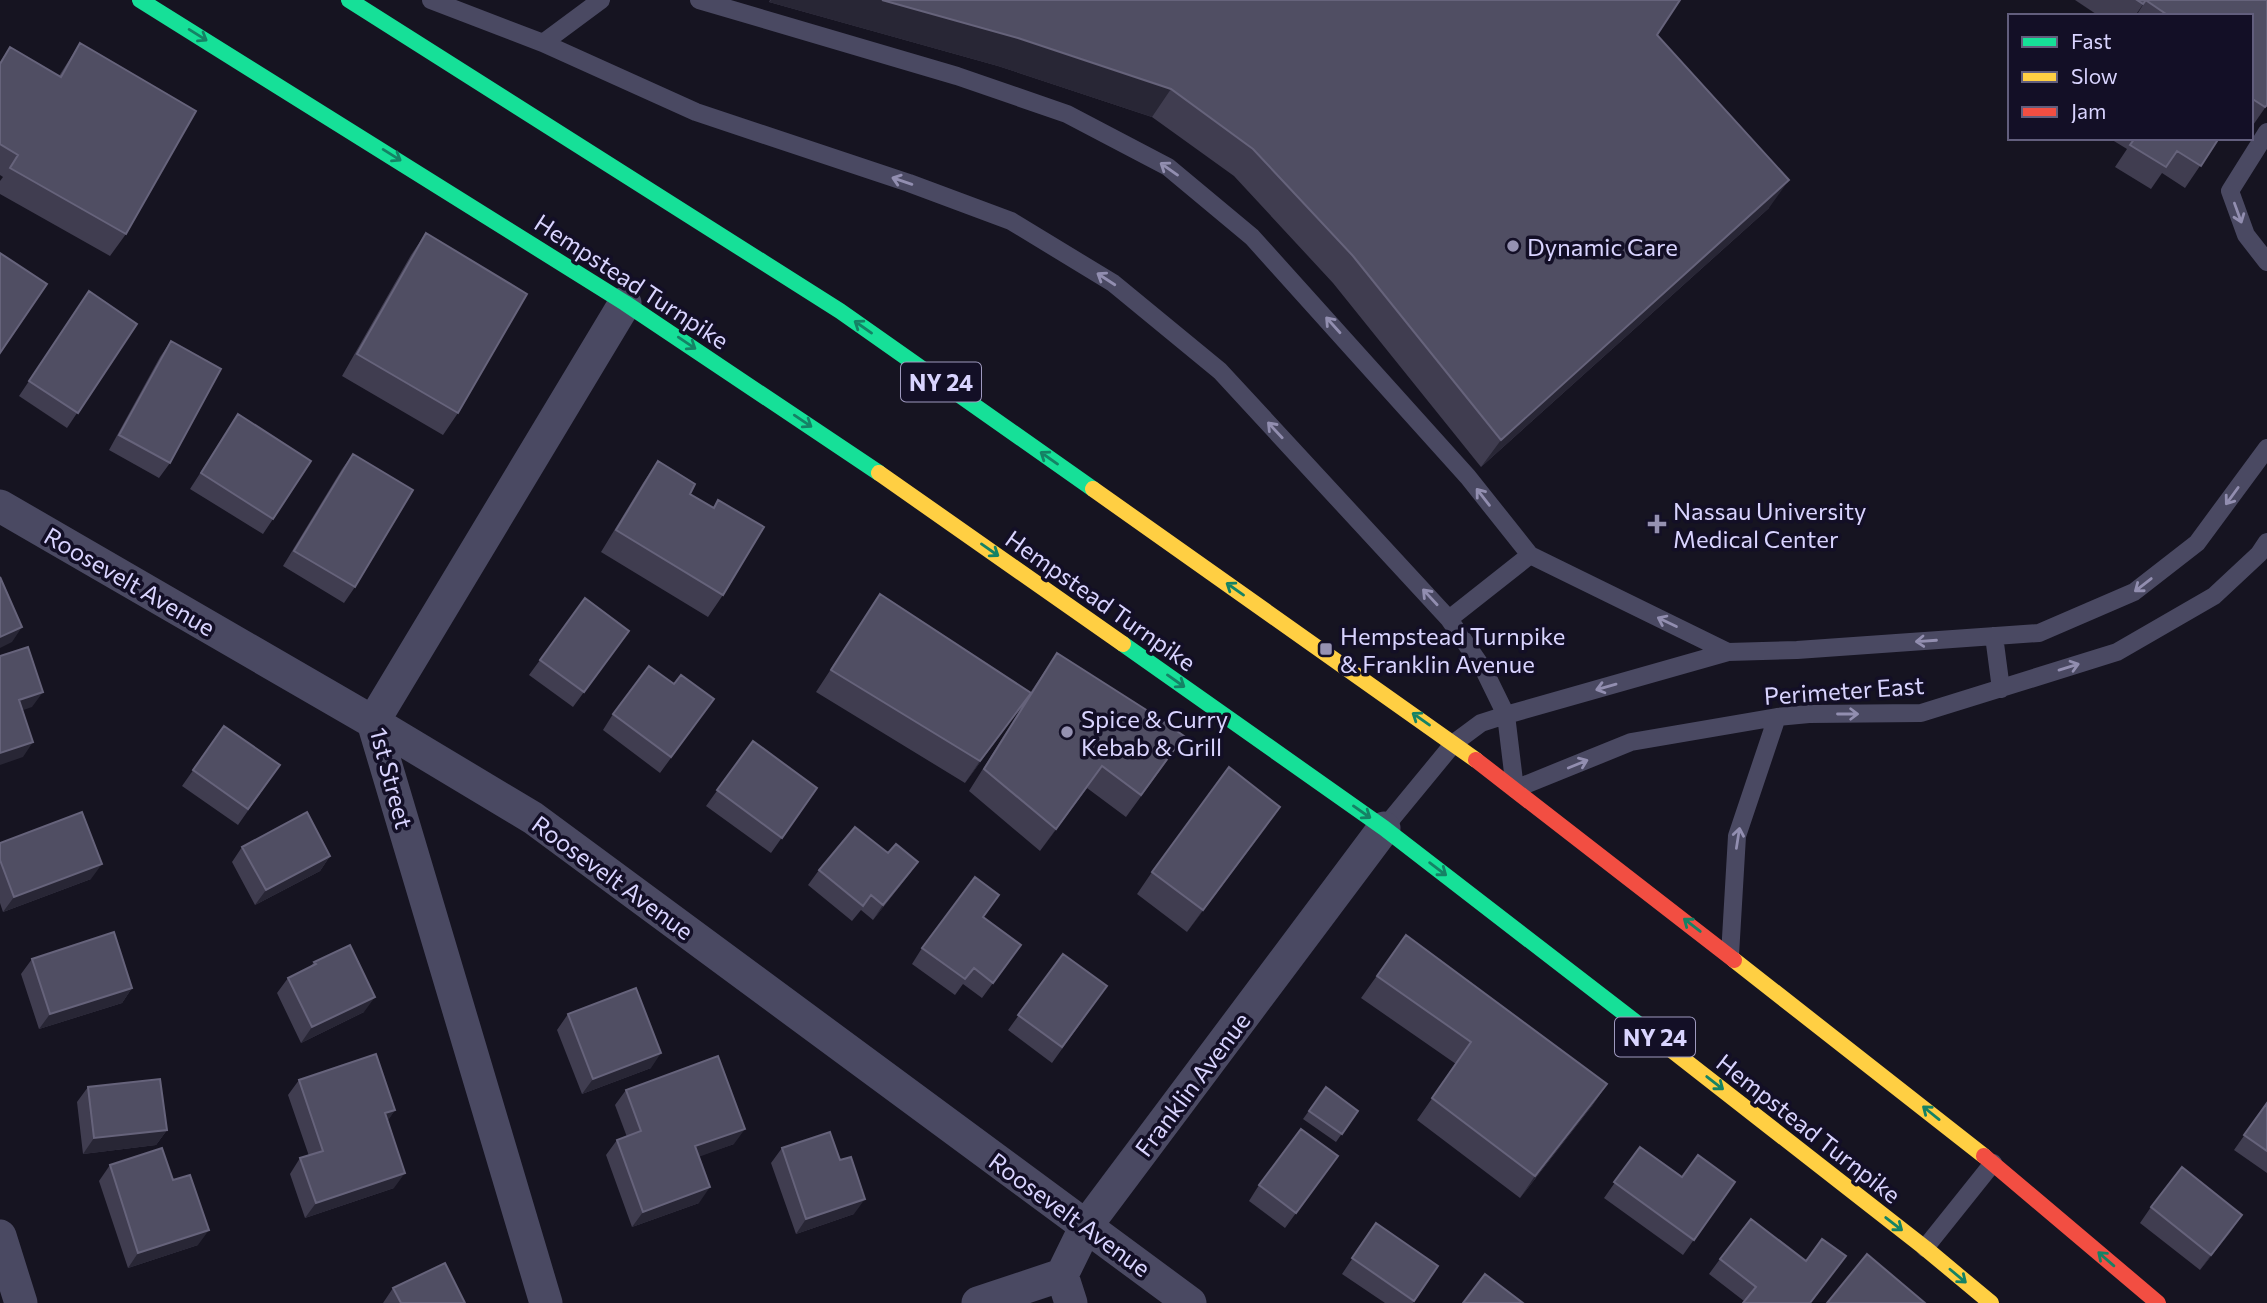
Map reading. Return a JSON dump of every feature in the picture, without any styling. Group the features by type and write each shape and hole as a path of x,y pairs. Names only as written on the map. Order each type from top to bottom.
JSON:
{"main road":[{"name":"Hempstead Turnpike","path":"140,0 625,303 894,482 1384,828 1552,956 1925,1248 1991,1303"},
{"name":"NY 24","path":"349,0 840,311 1454,743 1730,955 1993,1163 2158,1303"}],"street":[{"name":"1st Street","path":"546,1303 373,722 625,303"},
{"name":"Roosevelt Avenue","path":"0,506 533,818 1191,1303"},
{"name":"Franklin Avenue","path":"978,1303 1066,1289 1086,1226 1384,828"},
{"path":"0,1236 21,1303"}],"lane":[{"path":"431,0 543,43 696,112 909,183 1011,221 1113,283 1220,371 1450,619 1485,670 1506,715 1515,789"},
{"path":"543,43 601,0"},
{"path":"699,0 957,76 1068,114 1168,167 1252,237 1468,477 1530,555 1728,652"},
{"path":"2267,132 2230,191 2246,235 2267,262"},
{"path":"1384,828 1454,743 1481,723 1506,715 1728,652 1797,650 2039,633 2134,592 2197,543 2267,448"},
{"name":"Perimeter East","path":"1515,789 1631,742 1777,717 1809,714 1921,713 2118,652 2214,596 2259,554 2267,542"},
{"path":"1450,619 1530,555"},
{"path":"1994,636 2001,689"},
{"path":"1730,955 1737,836 1777,717"},
{"path":"1925,1248 1993,1163"}],"building":[{"name":"Dynamic Care","path":"882,0 1680,0 1657,35 1789,180 1501,440 1353,256 1253,149 1171,89 1018,38"},
{"path":"2267,0 2267,105 2265,107 2253,99 2253,14 2166,14 2147,1"},
{"path":"80,43 196,111 126,234 10,168 18,155 0,144 0,64 10,47 61,77"},
{"path":"2134,140 2218,140 2201,166 2177,151 2166,167 2130,145"},
{"path":"426,233 527,294 458,413 357,354"},
{"path":"0,253 47,284 0,353"},
{"path":"89,291 137,324 78,413 29,381"},
{"path":"171,341 221,369 170,463 119,435"},
{"path":"238,414 311,461 273,519 201,473"},
{"path":"353,454 413,490 355,587 294,551"},
{"path":"658,461 695,484 690,494 714,508 718,500 764,527 723,595 616,530"},
{"path":"0,577 22,627 0,637"},
{"path":"880,594 1031,693 980,761 831,670"},
{"path":"585,598 629,631 584,692 540,660"},
{"path":"28,647 43,692 19,700 33,742 0,753 0,656"},
{"path":"1057,653 1184,736 1141,795 1102,766 1056,829 984,769"},
{"path":"649,666 674,684 681,675 714,699 671,757 613,714"},
{"path":"224,726 280,765 248,809 193,770"},
{"path":"753,741 817,788 782,838 717,790"},
{"path":"1229,767 1280,807 1203,910 1152,872"},
{"path":"82,812 102,864 14,897 0,860 0,843"},
{"path":"307,812 330,856 266,890 242,847"},
{"path":"855,827 888,853 896,844 918,862 883,905 871,895 863,906 819,870"},
{"path":"975,877 999,895 983,917 1021,945 993,983 974,968 965,979 922,948"},
{"path":"114,932 132,988 50,1014 32,959"},
{"path":"1406,935 1607,1084 1535,1176 1432,1098 1471,1042 1377,976"},
{"path":"350,945 375,997 312,1027 288,978"},
{"path":"1063,954 1107,986 1062,1047 1018,1015"},
{"path":"636,988 661,1053 593,1079 568,1014"},
{"path":"376,1054 395,1110 385,1113 405,1173 316,1203 300,1158 323,1151 299,1080"},
{"path":"718,1056 745,1129 695,1146 710,1187 643,1212 617,1140 641,1131 626,1090"},
{"path":"160,1079 167,1130 94,1138 88,1087"},
{"path":"1326,1087 1358,1111 1342,1134 1309,1111"},
{"path":"2267,1103 2267,1151 2244,1135"},
{"path":"1301,1129 1338,1156 1296,1213 1259,1185"},
{"path":"830,1132 840,1160 851,1157 865,1199 806,1219 782,1148"},
{"path":"1640,1147 1682,1177 1698,1155 1735,1182 1694,1240 1614,1182"},
{"path":"162,1148 173,1180 190,1175 209,1230 138,1253 110,1165"},
{"path":"2182,1167 2242,1215 2211,1255 2151,1207"},
{"path":"1751,1219 1806,1261 1822,1239 1846,1256 1810,1303 1743,1303 1756,1287 1720,1259"},
{"path":"1376,1223 1438,1266 1414,1301 1352,1258"},
{"path":"1867,1254 1925,1303 1827,1303"},
{"path":"445,1263 465,1303 401,1303 393,1288"},
{"path":"1485,1274 1523,1303 1463,1303"}],"traffic: fast":[{"path":"140,0 625,303 879,473"},
{"path":"349,0 840,311 1093,489"},
{"path":"1123,644 1384,828 1642,1027"}],"traffic: slow":[{"path":"879,473 1123,644"},
{"path":"1093,489 1476,760"},
{"path":"1734,960 1984,1156"},
{"path":"1642,1027 1925,1248 1991,1303"}],"traffic: jam":[{"path":"1476,760 1734,960"},
{"path":"1984,1156 2158,1303"}],"place":[{"name":"Dynamic Care","path":"1513,246"},
{"name":"Nassau University Medical Center","path":"1657,524"},
{"name":"Hempstead Turnpike & Franklin Avenue","path":"1326,649"},
{"name":"Spice & Curry Kebab & Grill","path":"1067,732"}]}
